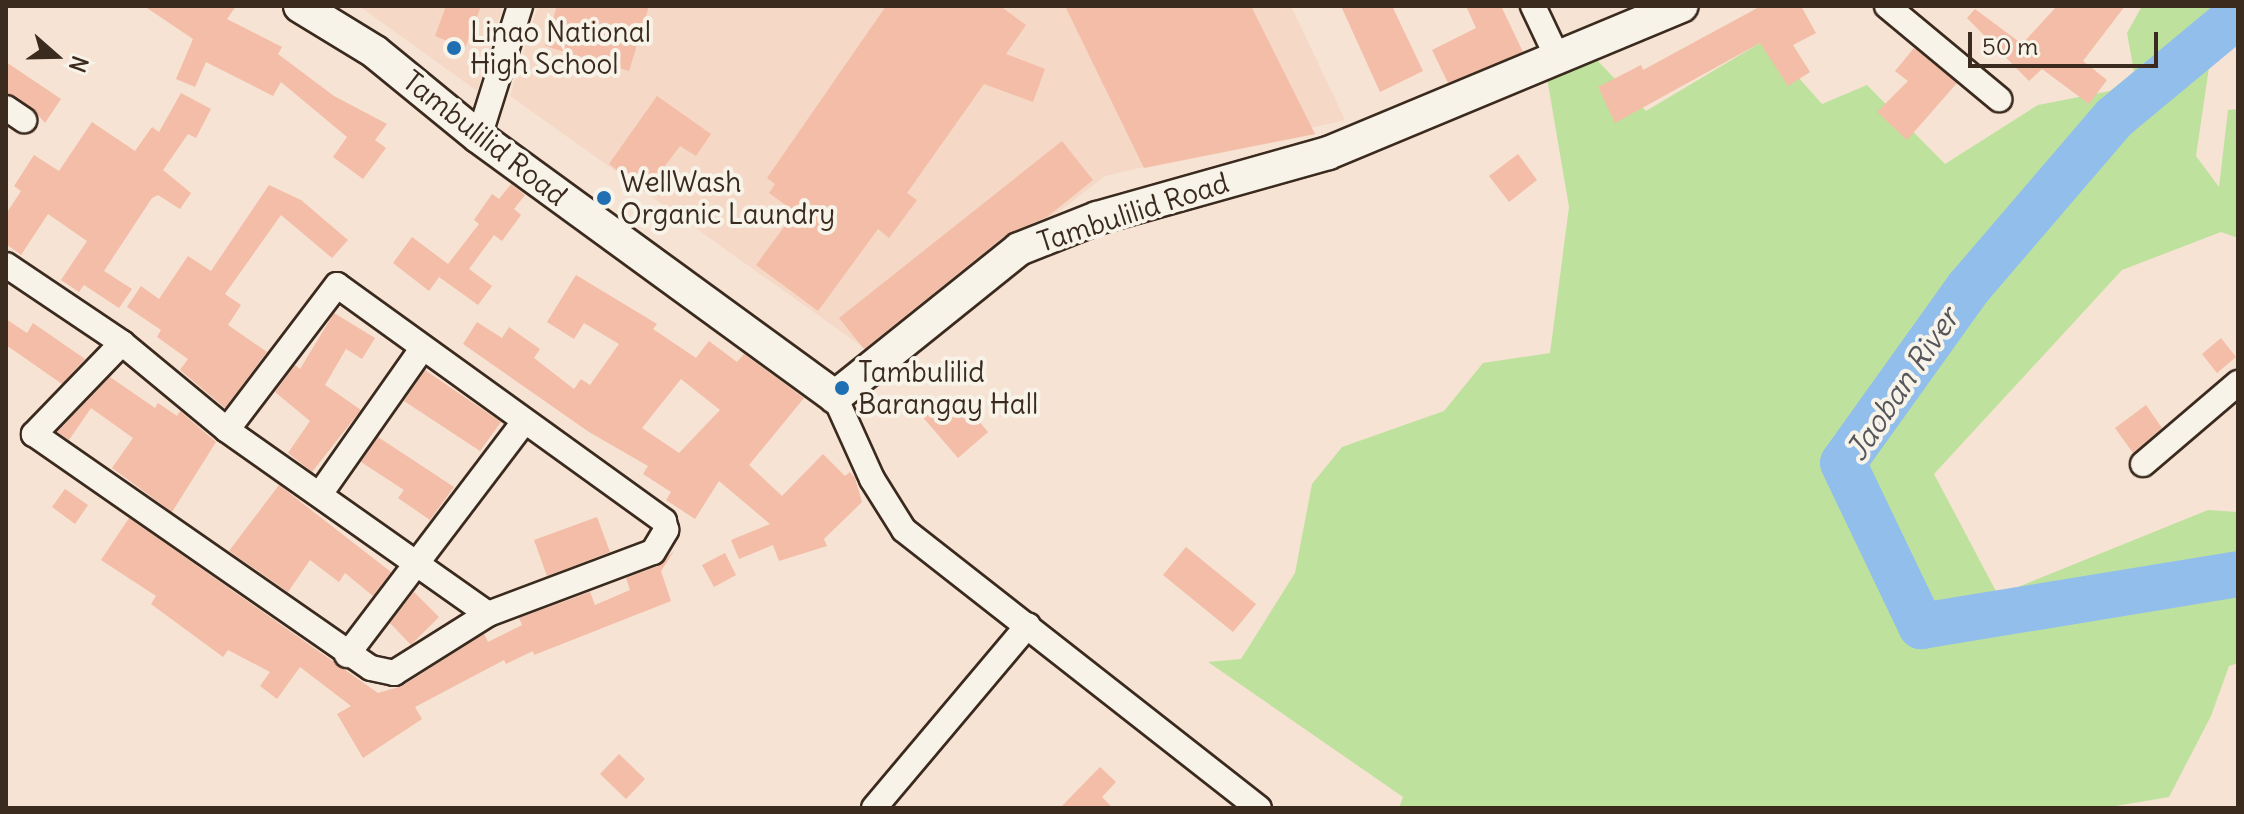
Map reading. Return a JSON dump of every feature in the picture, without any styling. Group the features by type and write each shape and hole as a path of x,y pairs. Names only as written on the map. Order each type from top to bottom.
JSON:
{"street":[{"name":"Tambulilid Road","path":"300,6 375,52 479,137 835,397 1019,249 1097,218 1328,153 1682,6"},
{"path":"479,137 520,6"},
{"path":"1533,6 1558,59"},
{"path":"1887,6 1999,99"},
{"path":"6,265 122,343 227,430 417,561 488,614"},
{"path":"122,343 34,434 347,655 371,668 394,673 488,614 653,552 666,530 664,521 523,423 337,285 227,430"},
{"path":"320,494 422,349"},
{"path":"2143,464 2238,383"},
{"path":"835,397 872,479 904,530 1259,808"},
{"path":"347,655 523,423"},
{"path":"874,808 1028,625"}],"shaded area":[{"name":"Linao National High School","path":"359,6 503,6 477,91"},
{"path":"538,6 1291,6 1345,120 1105,176 874,355 510,96"}],"green space":[{"path":"2142,6 2218,6 2196,156 2219,187 2228,110 2238,109 2238,238 2221,232 2122,270 1934,474 1998,595 2208,510 2238,512 2238,663 2229,666 2211,716 2169,797 2104,808 1399,808 1403,797 1208,662 1241,659 1295,573 1312,484 1342,447 1444,411 1483,363 1550,353 1569,207 1546,72 1591,54 1646,111 1765,40 1822,104 1867,85 1945,164 2038,105 2110,91 2134,72 2127,33"}],"building":[{"path":"144,6 236,6 227,19 282,47 278,54 334,96 387,124 375,140 386,148 363,179 333,157 347,137 281,82 273,96 206,62 195,87 176,79 193,39"},
{"path":"446,6 481,6 465,48 435,36"},
{"path":"557,6 649,6 629,71 545,46"},
{"path":"886,6 1000,6 1026,25 1006,54 1045,69 1033,102 984,84 907,193 917,200 889,238 878,229 818,311 756,265 795,212 769,193 775,184 767,178"},
{"path":"1065,6 1251,6 1315,134 1144,168"},
{"path":"1341,6 1392,6 1423,71 1380,92"},
{"path":"1466,6 1501,6 1523,52 1448,83 1432,50 1476,28"},
{"path":"1761,6 1801,6 1816,33 1793,45 1810,72 1788,86 1760,43 1615,123 1598,87 1641,65 1643,70"},
{"path":"2057,6 2125,6 2083,61 2107,80 2089,104 2042,69 2029,81 1967,18 1975,9 2022,44"},
{"path":"1914,48 1957,83 1907,140 1877,112 1908,81 1895,71"},
{"path":"6,62 61,99 45,123 32,108 6,93"},
{"path":"181,93 211,109 196,138 188,134 163,170 191,193 180,209 158,195 152,198 104,271 132,289 119,308 84,285 79,292 61,280 87,241 48,214 21,255 6,244 6,214 21,191 14,186 34,155 59,171 92,122 135,151 152,127 159,132"},
{"path":"657,96 711,134 696,156 680,146 645,192 609,164"},
{"path":"1062,141 1093,180 1047,217 1007,234 864,349 839,318"},
{"path":"1518,154 1537,180 1509,202 1489,176"},
{"path":"511,184 525,195 514,209 521,215 502,241 494,235 469,269 492,286 478,305 439,277 429,291 393,263 412,237 448,264 479,224 474,220 492,194 499,199"},
{"path":"269,185 301,200 348,240 332,258 281,215 225,294 241,305 228,325 267,352 225,408 180,370 188,359 157,337 161,330 127,307 141,286 159,299 188,256 211,271"},
{"path":"576,275 657,324 653,329 696,358 709,341 737,362 744,354 804,398 749,465 782,496 823,454 845,476 850,472 855,478 862,502 824,539 827,546 779,561 773,545 739,559 731,540 770,524 719,481 695,519 666,500 671,492 643,474 648,466 589,432 463,344 477,322 502,338 509,327 540,349 534,358 574,389 581,379 590,385 619,344 584,323 574,339 547,322","holes":["681,379 720,410 679,453 642,428"]},
{"path":"334,313 375,338 362,359 346,349 325,385 361,410 312,472 288,453 310,421 275,392 295,365 300,369"},
{"path":"6,319 27,333 33,323 85,359 62,384 6,345"},
{"path":"2221,338 2236,357 2217,373 2202,354"},
{"path":"425,370 501,422 480,451 404,401"},
{"path":"110,377 155,408 158,403 177,416 180,411 216,442 172,512 112,468 133,438 91,408 69,440 57,432"},
{"path":"958,396 988,432 958,458 921,415 940,399 946,407"},
{"path":"2146,405 2162,428 2133,453 2115,428"},
{"path":"378,437 454,487 430,520 398,498 404,490 361,462"},
{"path":"279,485 391,572 373,596 345,573 339,582 310,560 288,592 229,551"},
{"path":"65,489 88,505 75,524 52,507"},
{"path":"597,517 610,552 547,576 534,540"},
{"path":"129,518 378,693 402,686 484,634 488,642 522,625 519,618 590,592 595,605 630,590 626,578 658,566 674,551 661,571 671,601 534,655 533,651 506,664 504,660 415,707 422,719 363,758 337,714 351,706 300,667 277,699 260,686 270,672 228,650 223,657 151,604 156,596 101,560"},
{"path":"1186,547 1256,604 1233,632 1163,575"},
{"path":"725,553 736,575 714,587 702,565"},
{"path":"414,592 439,617 411,645 390,623"},
{"path":"619,754 645,779 626,799 600,774"},
{"path":"1100,767 1116,782 1102,797 1113,808 1060,808"}],"waterway":[{"name":"Jaoban River","path":"2238,15 2114,118 1969,287 1843,463 1921,626 2238,574"}],"place":[{"name":"Linao National High School","path":"454,48"},
{"name":"WellWash Organic Laundry","path":"604,198"},
{"name":"Tambulilid Barangay Hall","path":"842,388"}]}
